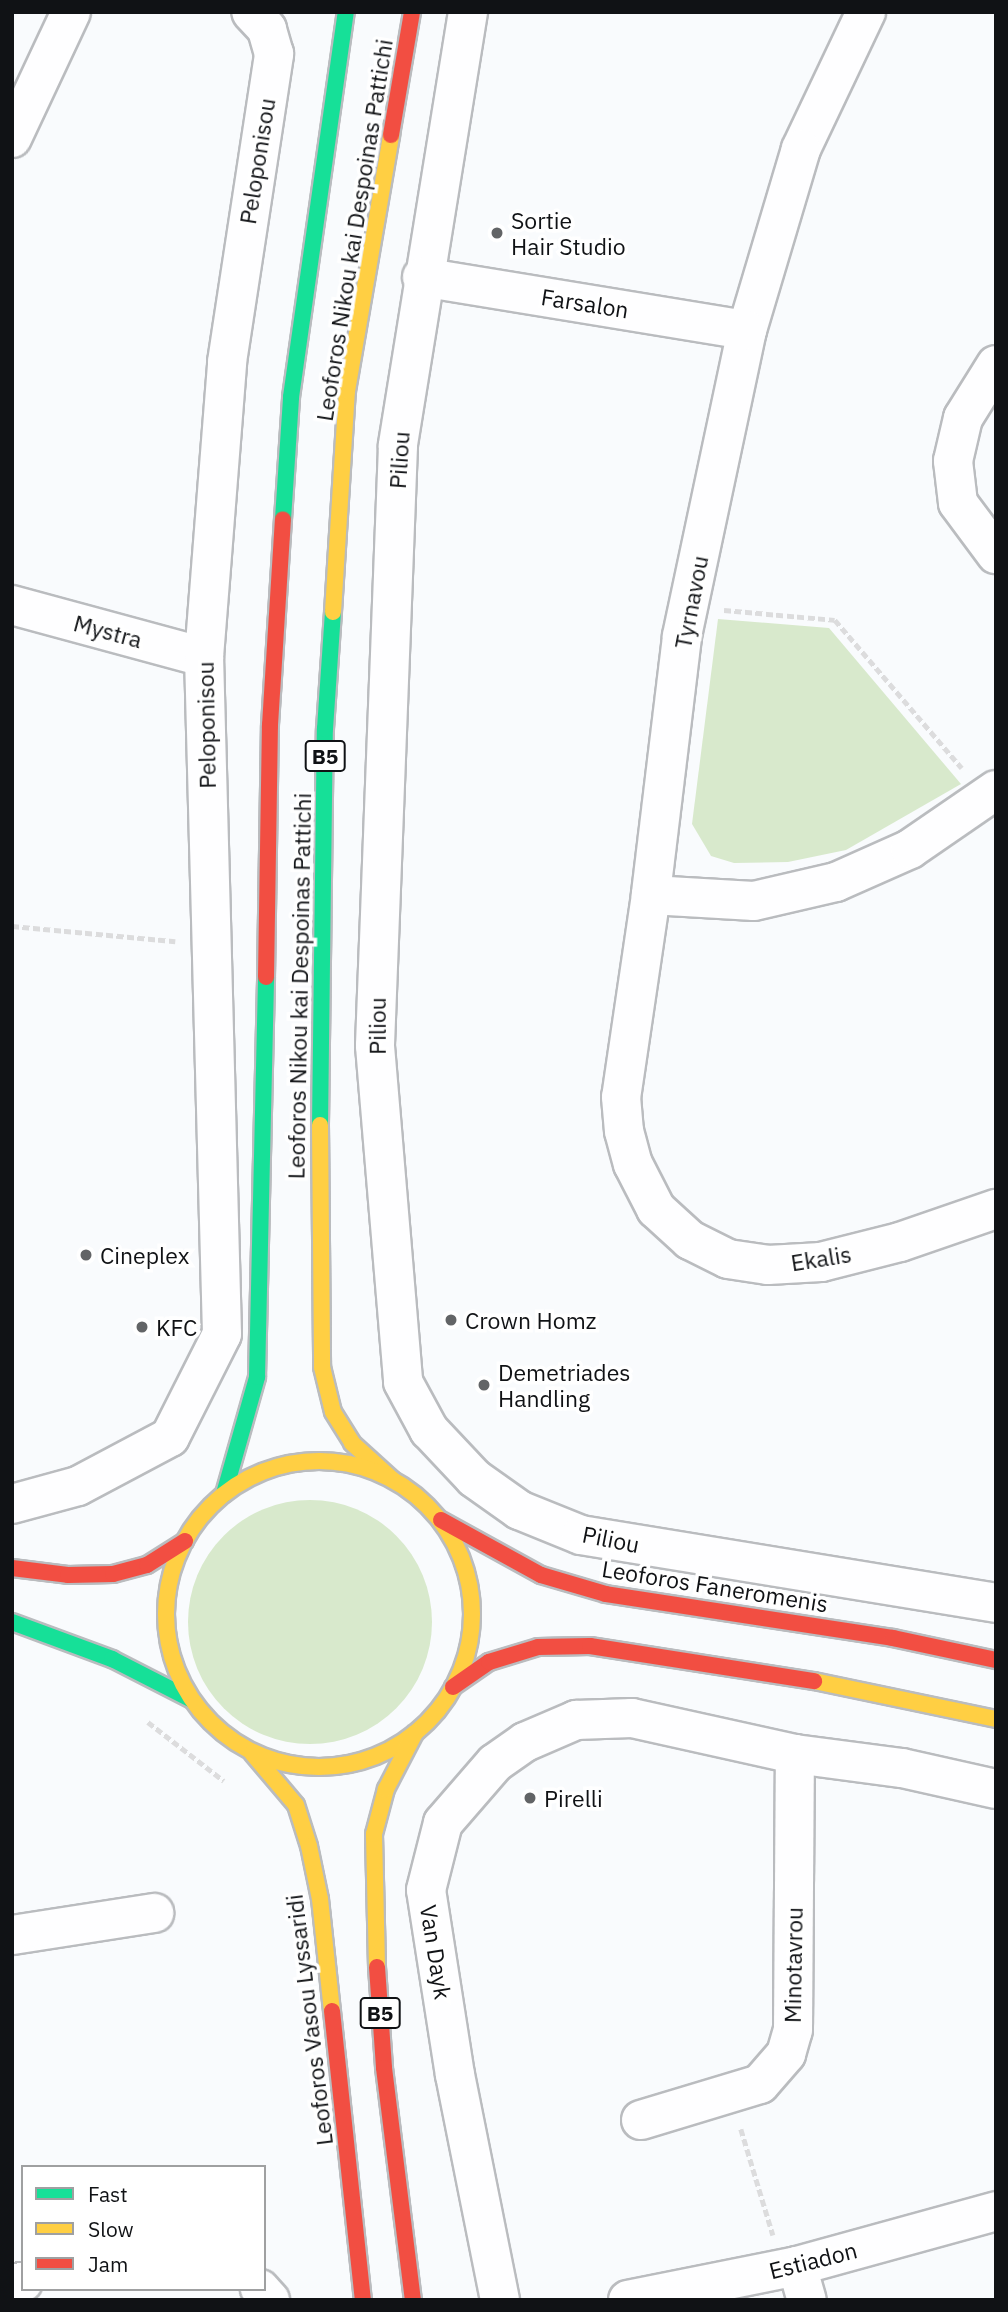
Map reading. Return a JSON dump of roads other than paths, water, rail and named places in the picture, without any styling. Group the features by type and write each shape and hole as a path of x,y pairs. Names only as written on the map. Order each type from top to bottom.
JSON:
{"main road":[{"name":"Leoforos Nikou kai Despoinas Pattichi","path":"224,1494 257,1377 270,725 291,397 346,12"},
{"name":"Leoforos Nikou kai Despoinas Pattichi","path":"393,1480 352,1443 340,1422 322,1367 319,1053 325,729 347,391 412,12"},
{"name":"B5","path":"413,2300 384,2068 372,1896 377,1823 386,1789 415,1733 453,1687 465,1660 471,1601 466,1571 441,1520 393,1480 366,1468 307,1462 278,1467 224,1494 185,1541 166,1605 168,1638 176,1670 192,1700 208,1721 252,1753 307,1767 336,1766 391,1750 415,1733"},
{"name":"Leoforos Faneromenis","path":"441,1520 541,1575 606,1594 893,1638 996,1660"},
{"path":"12,1568 68,1575 113,1574 147,1565 185,1541"},
{"path":"12,1622 112,1659 192,1700"},
{"path":"453,1687 489,1662 538,1647 590,1646 875,1691 996,1719"},
{"name":"Leoforos Vasou Lyssaridi","path":"252,1753 296,1805 312,1859 363,2300"}],"street":[{"path":"12,138 71,12"},
{"name":"Peloponisou","path":"12,1504 78,1486 170,1437 222,1334 204,657 227,362 274,54 267,29 251,12"},
{"name":"Piliou","path":"468,12 422,276 398,446 375,1046 403,1382 429,1430 474,1478 519,1510 581,1535 996,1603"},
{"name":"Tyrnavou","path":"656,1209 633,1164 621,1097 689,607 747,330 801,149 866,12"},
{"name":"Farsalon","path":"422,276 747,330"},
{"path":"996,365 963,418 953,461 958,503 996,554"},
{"name":"Mystra","path":"12,605 204,657"},
{"path":"651,895 754,901 836,883 910,849 991,794"},
{"name":"Ekalis","path":"656,1209 691,1240 728,1259 768,1265 821,1262 900,1242 996,1209"},
{"name":"Van Dayk","path":"500,2300 455,2075 426,1890 443,1823 495,1763 525,1742 576,1720 632,1718 795,1754 902,1768 996,1789"},
{"name":"Minotavrou","path":"641,2120 760,2084 774,2072 793,2030 795,1754"},
{"path":"12,1935 154,1913"},
{"name":"Estiadon","path":"628,2300 796,2278 996,2211"}],"place":[{"name":"Sortie Hair Studio","path":"497,233"},
{"name":"Cineplex","path":"86,1255"},
{"name":"Crown Homz","path":"451,1320"},
{"name":"KFC","path":"142,1327"},
{"name":"Demetriades Handling","path":"484,1385"},
{"name":"Pirelli","path":"530,1798"}]}
